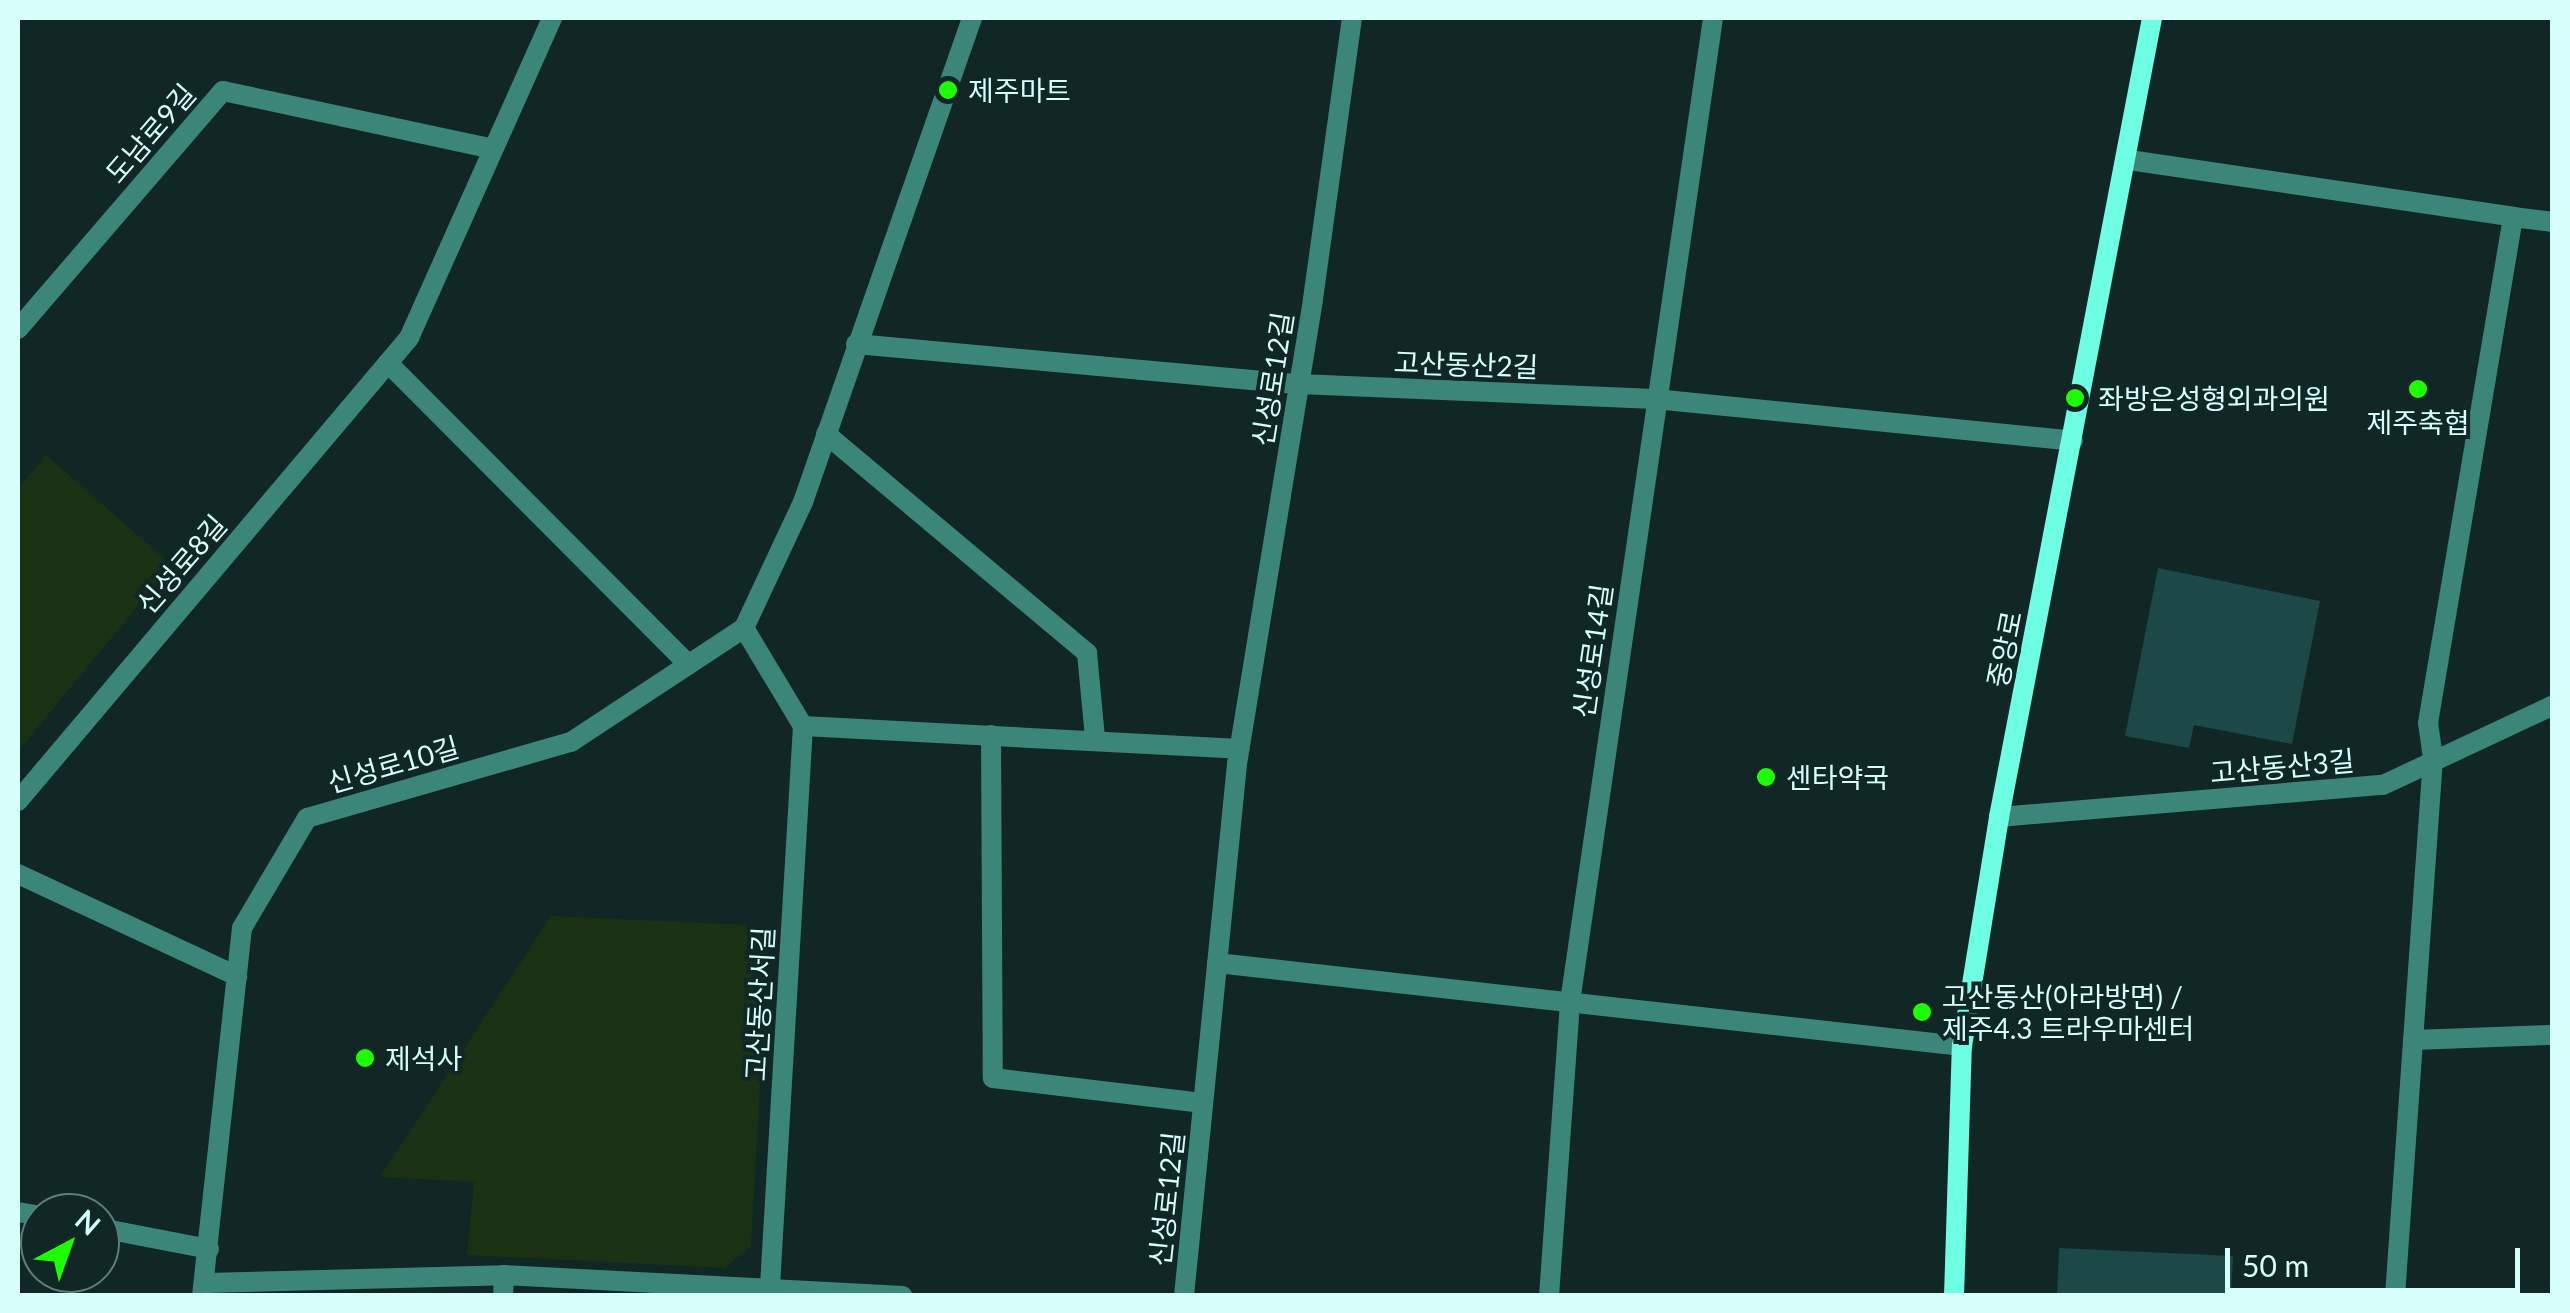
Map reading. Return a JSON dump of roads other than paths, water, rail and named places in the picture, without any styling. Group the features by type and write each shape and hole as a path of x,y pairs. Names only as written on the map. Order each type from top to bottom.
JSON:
{"main road":[{"name":"중앙로","path":"1954,1296 1962,1046 1999,816 2129,160 2152,18"}],"street":[{"name":"신성로8길","path":"18,801 408,338 552,18"},
{"path":"972,18 803,502 744,628 804,726 1095,737 1239,749"},
{"name":"신성로12길","path":"1184,1296 1239,749 1299,384 1352,18"},
{"name":"신성로14길","path":"1549,1296 1570,1002 1713,18"},
{"name":"도남로9길","path":"18,329 223,91 492,149"},
{"path":"2129,160 2552,222"},
{"path":"2395,1296 2432,758 2428,723 2512,216"},
{"name":"고산동산2길","path":"856,344 1299,384 1655,399 2073,441"},
{"path":"388,364 689,665"},
{"path":"826,434 1087,653 1095,737"},
{"name":"신성로10길","path":"204,1290 242,928 307,818 571,742 744,628"},
{"name":"고산동산3길","path":"1999,816 2384,785 2432,758 2552,706"},
{"name":"고산동산서길","path":"770,1286 804,726"},
{"path":"991,735 992,1078 1203,1103"},
{"path":"18,874 238,976"},
{"path":"1218,963 1962,1046"},
{"path":"2413,1040 2552,1035"},
{"path":"120,1232 208,1249"},
{"path":"204,1290 770,1286 902,1296"}],"place":[{"name":"제주마트","path":"948,90"},
{"name":"제주축협","path":"2418,389"},
{"name":"좌방은성형외과의원","path":"2075,398"},
{"name":"센타약국","path":"1766,777"},
{"name":"고산동산(아라방면) / 제주4.3 트라우마센터","path":"1922,1012"},
{"name":"제석사","path":"365,1058"}]}
